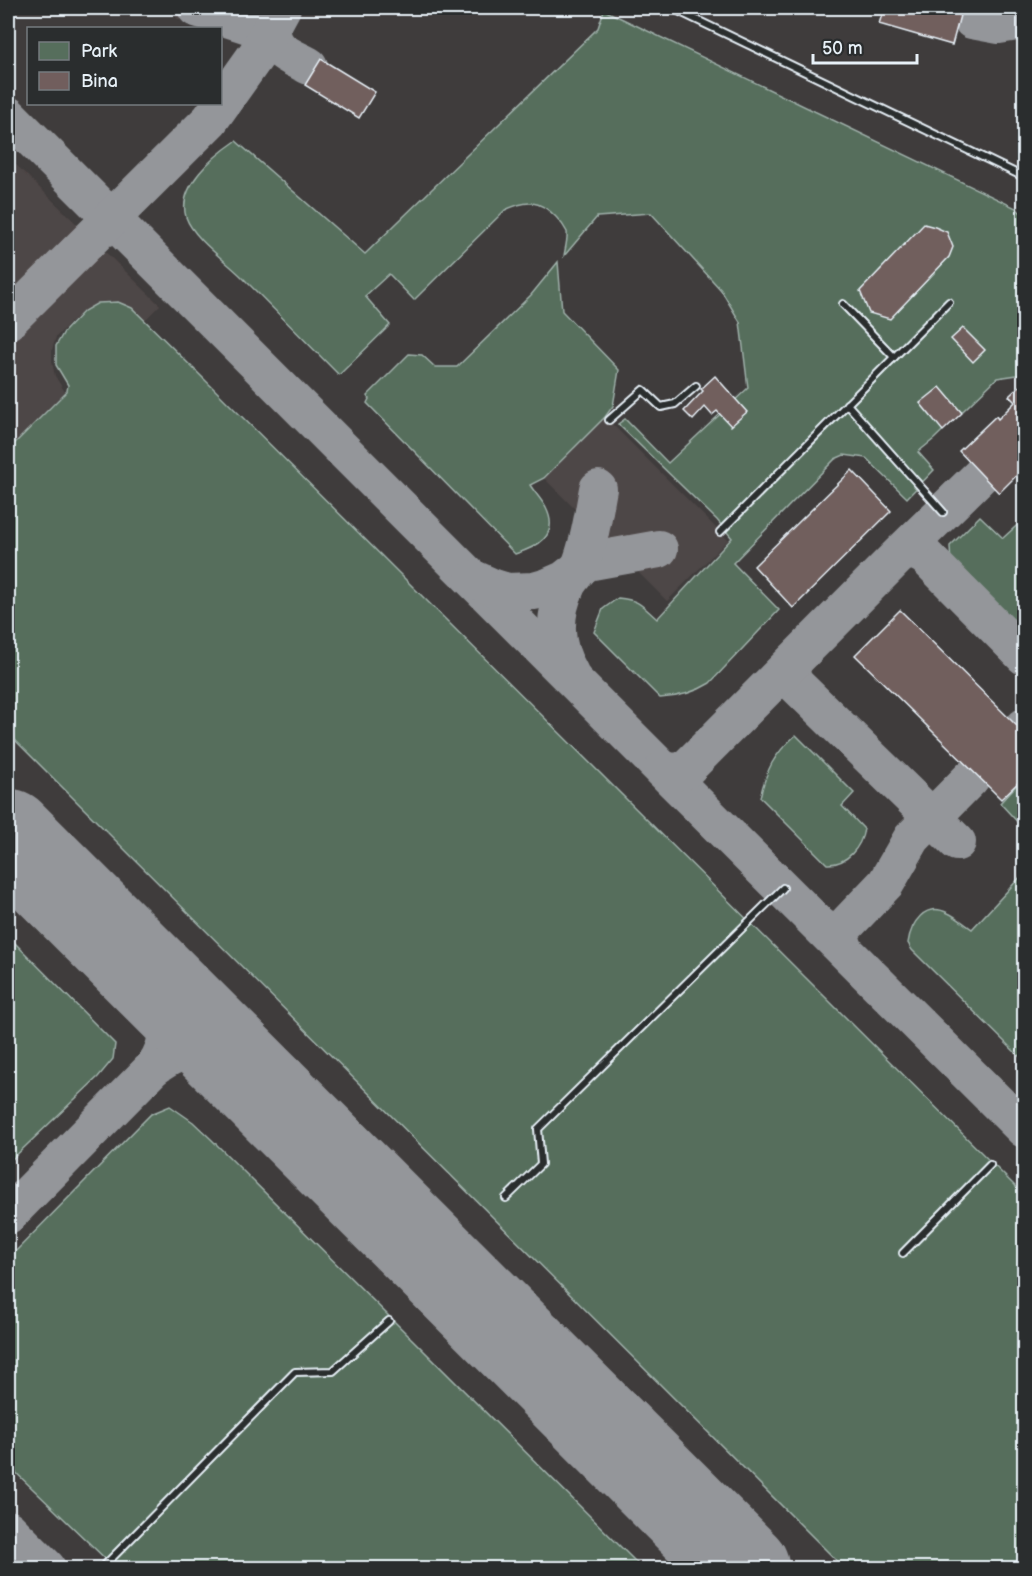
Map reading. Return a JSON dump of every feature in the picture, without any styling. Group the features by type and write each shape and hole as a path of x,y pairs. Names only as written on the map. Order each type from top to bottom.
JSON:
{"lane":[{"path":"672,8 1024,177"},
{"path":"720,532 949,302"},
{"path":"843,304 894,357"},
{"path":"609,420 643,390 662,406 675,404 696,386"},
{"path":"848,404 944,512"},
{"path":"506,1198 540,1164 538,1129 783,888"},
{"path":"903,1253 990,1165"},
{"path":"102,1569 295,1372 333,1371 389,1321"}],"shaded area":[{"path":"179,8 230,8 222,33 222,27 206,27 176,18"},
{"path":"8,157 160,305 145,320 125,305 110,301 98,303 84,311 68,325 56,337 52,350 55,376 65,392 8,450"},
{"path":"605,417 728,540 667,601 544,478"}],"green space":[{"path":"604,10 1016,208 1024,216 1024,374 997,378 918,452 934,470 907,498 866,458 844,455 835,459 733,563 779,610 710,683 692,692 660,698 594,632 603,609 618,598 631,600 640,604 657,619 732,538 717,520 618,424 625,419 668,463 748,388 740,322 721,290 651,213 597,217 564,256 567,232 550,211 532,203 519,204 505,210 414,300 389,274 365,296 390,325 339,375 195,233 186,217 185,205 187,194 199,173 236,141 365,254 598,28"},
{"path":"558,262 562,311 619,370 613,406 605,417 544,478 530,485 546,508 550,526 544,539 538,544 515,554 367,403 369,399 367,396 409,354 422,355 435,367 457,367 531,295"},
{"path":"118,302 132,308 198,373 1024,1195 1024,1568 844,1568 8,733 8,450 67,391 68,385 56,365 56,346 64,332 84,311 98,303"},
{"path":"980,516 1003,538 1024,519 1024,640 951,565 950,546"},
{"path":"796,735 854,793 842,806 864,829 860,842 852,854 834,864 827,864 760,797 772,763"},
{"path":"1024,777 1024,829 1000,803"},
{"path":"1024,873 1024,1061 912,950 908,943 916,922 926,912 932,910 948,913 972,929"},
{"path":"8,936 115,1044 113,1059 98,1077 8,1163"},
{"path":"170,1106 193,1122 211,1139 642,1568 115,1568 8,1465 8,1259 151,1114"}],"building":[{"path":"884,8 962,8 952,45 879,24"},
{"path":"321,59 375,92 359,118 305,85"},
{"path":"924,224 947,232 953,247 949,257 890,319 869,313 860,291"},
{"path":"963,328 985,350 973,362 951,339"},
{"path":"715,376 747,412 731,426 717,411 712,415 705,407 693,420 684,411 703,391 701,389"},
{"path":"1024,382 1024,468 999,493 959,451 996,416 998,419 1015,402 1009,396"},
{"path":"940,387 962,413 943,431 920,403"},
{"path":"852,470 891,511 793,608 754,566"},
{"path":"900,610 1024,733 1024,777 1001,799 855,655"}],"taxiway":[{"path":"196,8 251,26 268,36"},
{"path":"222,103 257,54 282,8"},
{"path":"972,20 999,25 1024,21"},
{"path":"264,43 272,27 274,42 278,47 289,56 309,66"},
{"path":"8,321 210,120 221,105"},
{"path":"8,115 1024,1129"},
{"path":"663,770 675,772 685,770 981,475"},
{"path":"570,673 560,652 557,619 562,596 579,569 583,557 598,489"},
{"path":"474,579 507,592 534,591 564,580 587,562 659,549"},
{"path":"903,552 915,551 925,556 1024,656"},
{"path":"794,661 791,669 793,682 957,842"},
{"path":"844,949 841,935 844,927 886,883 912,838 971,778"},
{"path":"8,1215 154,1067 167,1037 166,1017 158,985"},
{"path":"154,1067 172,1056 190,1052 221,1057 235,1062"},
{"path":"8,1529 47,1568"}],"runway":[{"path":"8,835 743,1568"}]}
